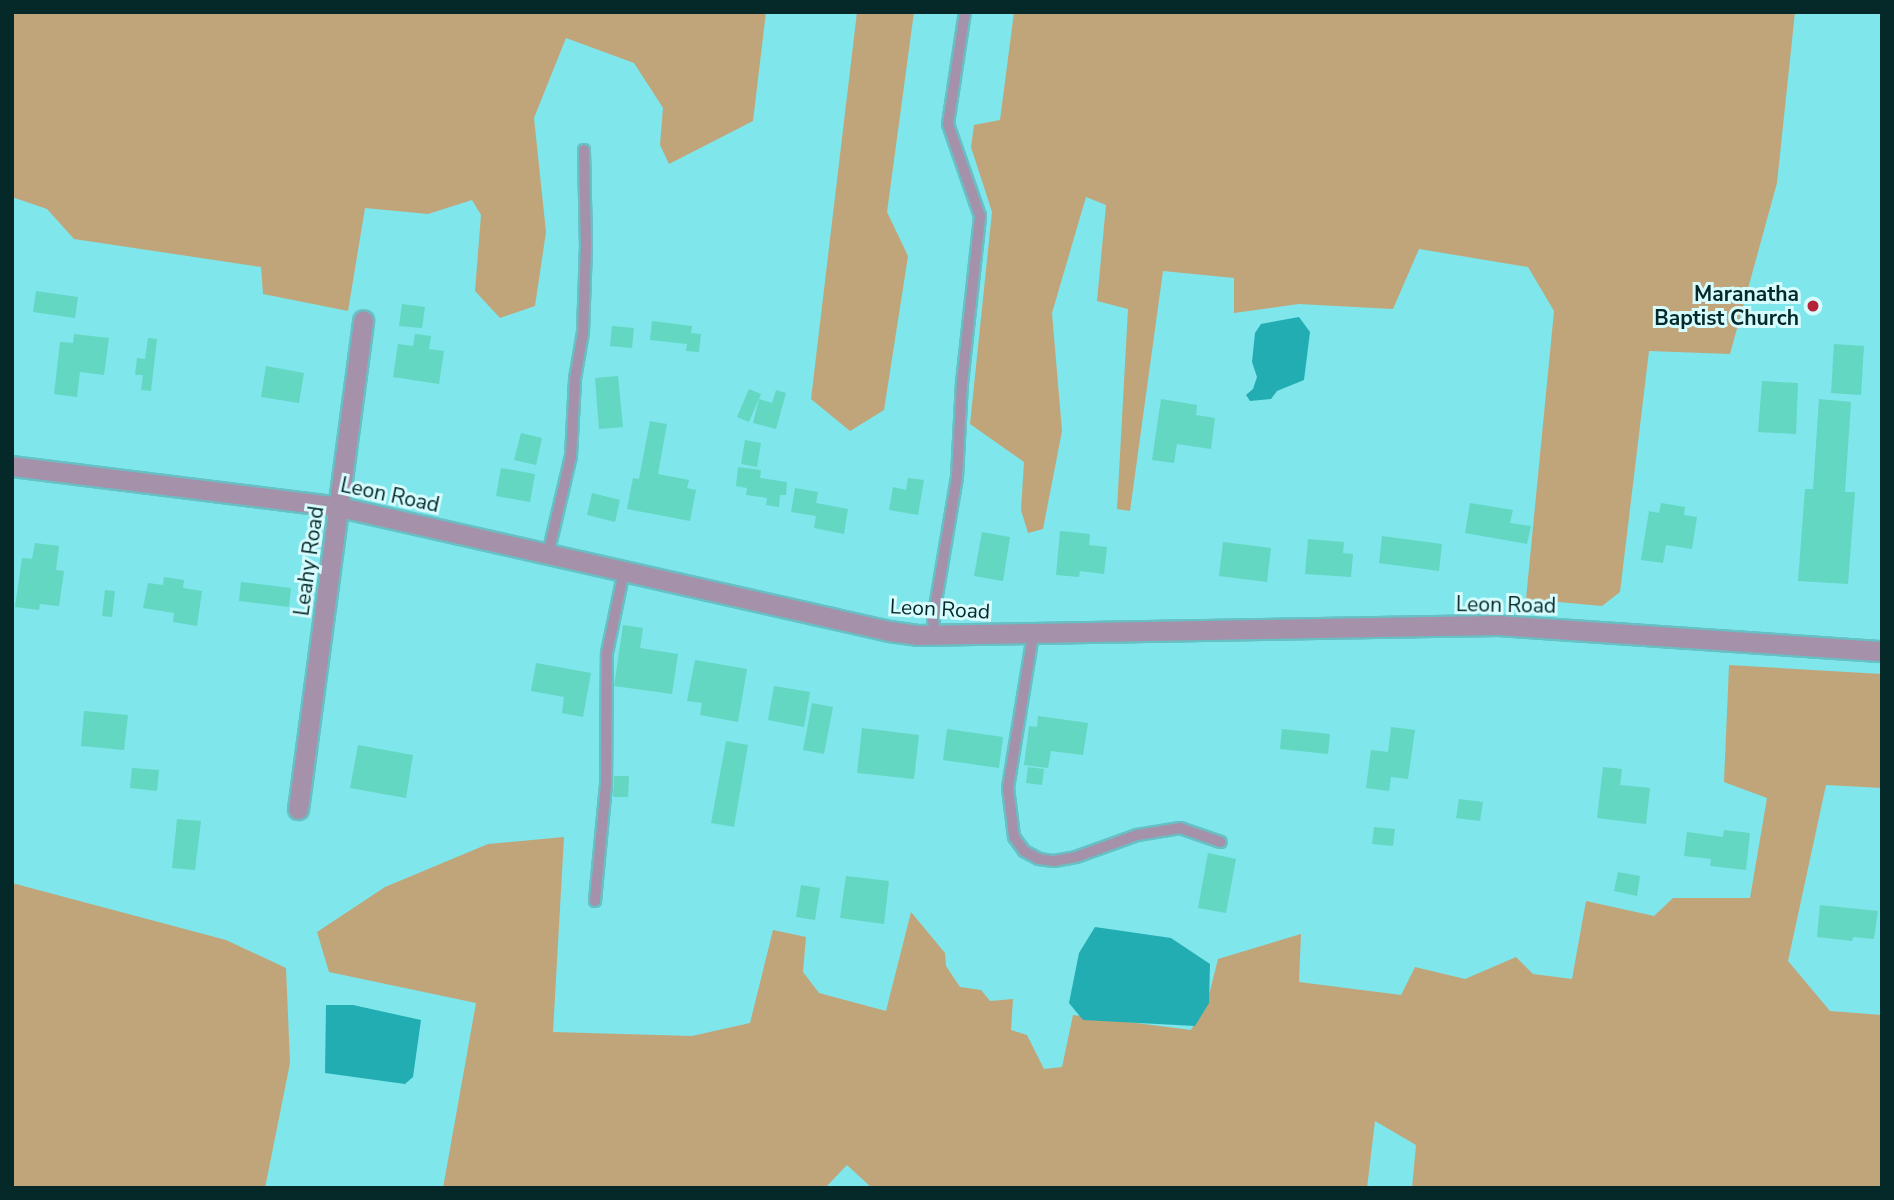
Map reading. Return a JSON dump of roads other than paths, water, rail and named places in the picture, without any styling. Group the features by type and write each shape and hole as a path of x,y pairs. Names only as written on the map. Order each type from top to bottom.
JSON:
{"street":[{"name":"Leahy Road","path":"298,809 363,320"},
{"name":"Leon Road","path":"12,466 340,506 889,631 935,635 1033,635 1498,625 1882,651"}],"lane":[{"path":"935,635 933,619 957,477 962,383 980,216 948,124 965,12"},
{"path":"548,554 571,456 575,379 583,332 586,246 584,150"},
{"path":"595,901 606,785 607,653 624,572"},
{"path":"1033,635 1008,788 1014,837 1024,851 1039,859 1054,861 1076,857 1136,835 1171,828 1180,828 1221,842"}],"water":[{"path":"1299,317 1310,332 1304,380 1277,391 1271,399 1250,401 1246,395 1253,389 1257,377 1252,362 1255,333 1261,324"},
{"path":"1095,927 1171,938 1210,964 1209,1003 1195,1026 1083,1020 1069,1003 1079,953"},
{"path":"326,1005 353,1005 421,1020 413,1077 405,1084 325,1073"}],"place":[{"name":"Maranatha Baptist Church","path":"1813,306"}]}
